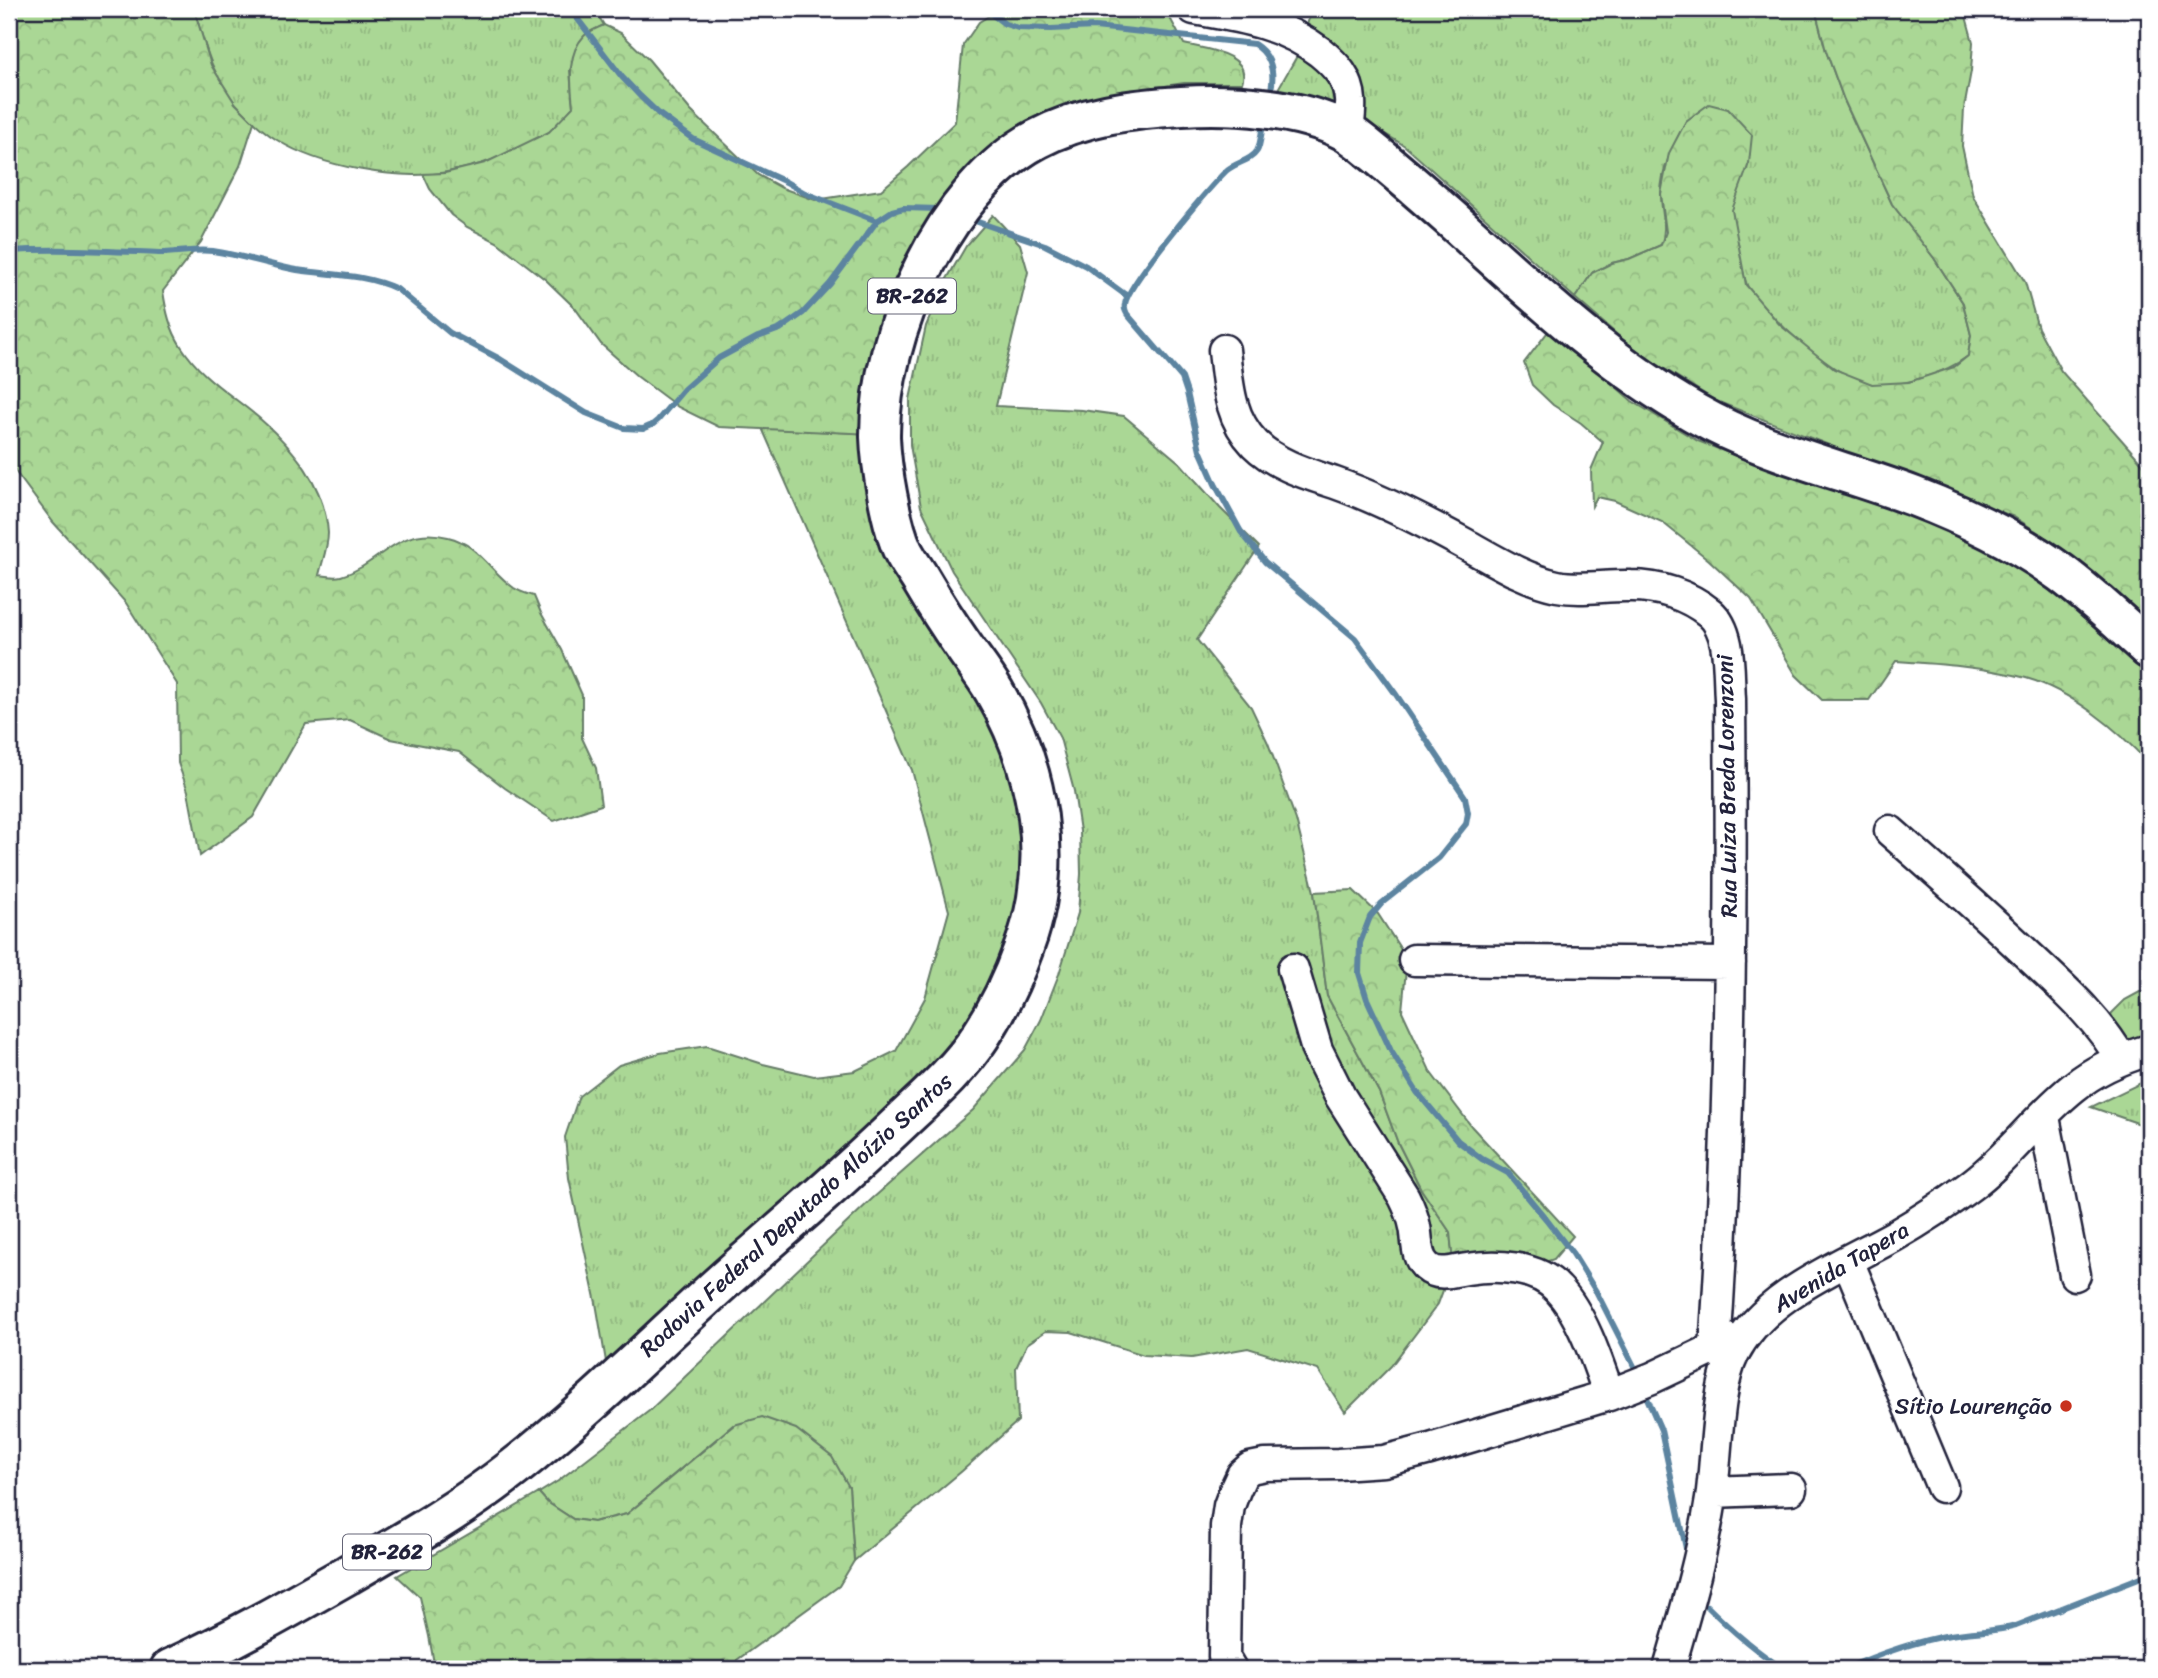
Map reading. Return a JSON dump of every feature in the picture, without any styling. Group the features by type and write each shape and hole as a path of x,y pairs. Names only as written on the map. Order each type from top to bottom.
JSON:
{"highway":[{"name":"Rodovia Federal Deputado Aloízio Santos","path":"170,1669 220,1646 385,1553 468,1501 513,1468 581,1411 835,1184 956,1069 981,1035 1008,985 1027,940 1036,901 1042,852 1038,805 1023,752 995,692 902,549 887,491 880,439 884,389 897,334 922,272 942,233 969,197 997,167 1036,140 1075,124 1122,110 1221,103 1295,114 1348,132 1394,169 1556,312 1628,368 1693,412 1749,439 1903,492 1994,532 2063,575 2149,649"}],"street":[{"path":"1194,9 1249,18 1271,25 1294,35 1335,65 1343,76 1351,101 1348,132"},
{"name":"Rua Luiza Breda Lorenzoni","path":"1224,350 1233,411 1256,445 1281,463 1419,518 1530,578 1580,590 1632,585 1665,590 1690,600 1712,615 1723,632 1730,699 1730,963 1727,1126 1715,1349"},
{"path":"1890,831 2007,935 2078,1003 2109,1039 2121,1059"},
{"path":"1414,960 1730,963"},
{"path":"1293,969 1317,1050 1340,1096 1412,1213 1420,1259 1432,1270 1440,1273 1483,1268 1522,1270 1558,1288 1587,1336 1609,1395"},
{"name":"Avenida Tapera","path":"1670,1669 1704,1534 1725,1385 1733,1355 1746,1333 1768,1310 1811,1282 1897,1234 1972,1185 2072,1089 2093,1073 2121,1059 2149,1050"},
{"path":"2044,1116 2076,1275"},
{"path":"1848,1261 1942,1487"},
{"path":"1231,1669 1224,1657 1226,1526 1234,1490 1242,1475 1250,1468 1265,1465 1384,1461 1443,1446 1609,1395 1653,1378 1746,1333"},
{"path":"1712,1492 1791,1489"}],"green space":[{"path":"9,9 194,9 211,65 235,103 254,122 240,166 201,242 163,291 169,320 177,340 198,368 272,430 306,469 326,516 328,533 319,575 333,577 355,571 402,541 430,534 448,537 468,546 514,588 534,596 582,695 582,738 596,768 601,805 554,821 459,752 391,739 350,720 306,724 253,817 200,856 188,791 178,763 177,684 126,603 53,522 9,463"},
{"path":"194,9 594,9 604,25 586,34 570,70 573,107 550,131 511,152 473,166 447,172 406,175 360,170 315,158 266,133 237,105 221,83 210,59"},
{"path":"1000,9 1171,9 1170,18 1184,44 1224,54 1233,59 1240,65 1243,73 1242,83 1184,83 1127,92 1100,100 977,174 873,434 719,427 678,407 638,377 601,344 575,308 546,280 497,242 467,227 451,215 430,189 423,174 445,173 485,163 549,132 573,107 571,70 578,44 586,34 604,25 621,33 649,60 691,111 758,175 782,188 815,200 881,190 955,122 963,45 979,22"},
{"path":"1312,9 1815,9 1826,51 1844,100 1892,204 1934,258 1963,303 1971,335 1968,356 1923,378 1884,385 1857,380 1804,345 1758,300 1746,282 1732,209 1749,163 1686,121 1663,175 1661,195 1664,232 1661,245 1593,272 1575,298 1405,146 1357,117 1305,96 1278,89 1297,56"},
{"path":"1815,9 1964,9 1973,42 1962,146 1973,196 2025,282 2038,328 2061,371 2149,471 2149,621 2084,566 2014,517 1716,401 1652,361 1575,298 1592,273 1661,245 1666,232 1661,194 1669,153 1686,121 1709,104 1728,109 1752,135 1749,163 1732,210 1746,285 1780,325 1834,369 1872,384 1909,382 1954,367 1968,356 1971,335 1963,303 1934,258 1892,204 1844,100 1826,51"},
{"path":"993,215 1020,244 1028,272 996,406 1082,410 1124,416 1181,464 1259,547 1197,640 1251,707 1268,743 1296,820 1314,892 1327,996 1379,1092 1398,1143 1421,1189 1450,1232 1453,1263 1438,1304 1391,1366 1345,1412 1318,1370 1248,1348 1192,1358 1144,1355 1071,1332 1046,1331 1027,1344 1016,1368 1018,1421 854,1561 849,1487 733,1425 627,1514 593,1522 573,1519 547,1502 539,1493 649,1411 872,1199 973,1110 1025,1050 1041,1020 1059,974 1078,913 1081,874 1080,831 1074,791 1060,738 1041,703 952,571 921,507 910,445 910,399 926,326 944,284 966,246"},
{"path":"1550,329 1632,401 1698,441 1775,471 1955,529 2020,564 2055,590 2149,673 2149,764 2108,725 2077,702 2043,684 2010,674 1962,666 1896,661 1869,700 1822,700 1796,675 1751,599 1709,560 1662,522 1615,501 1597,497 1592,506 1591,470 1603,442 1581,423 1553,405 1532,385 1524,363"},
{"path":"762,428 873,434 875,459 1033,779 1013,992 612,1397 596,1303 569,1178 565,1137 579,1096 619,1065 660,1053 707,1046 763,1064 814,1076 855,1071 896,1051 925,998 949,911 912,770"},
{"path":"1353,890 1378,914 1407,959 1402,1011 1431,1073 1472,1127 1573,1236 1554,1259 1520,1271 1453,1263 1450,1232 1421,1189 1398,1143 1379,1092 1327,996 1314,892"},
{"path":"2149,987 2149,1046 2128,1051 2111,1014 2125,1000"},
{"path":"2149,1079 2149,1127 2091,1107"},
{"path":"762,1417 796,1429 832,1457 849,1487 854,1561 839,1586 737,1660 733,1669 435,1669 420,1597 397,1576 539,1493 547,1502 573,1519 593,1522 627,1514 734,1425"}],"waterway":[{"path":"570,9 622,77 659,114 693,139 805,193 877,221"},
{"path":"985,9 1005,24 1018,28 1095,27 1254,44 1268,58 1272,76 1271,90"},
{"path":"1262,130 1257,151 1226,171 1187,215 1129,293 1125,309 1182,378 1200,450 1241,532 1265,562 1355,638 1465,797 1468,813 1466,824 1439,858 1382,903 1370,917 1360,943 1359,973 1367,999 1391,1051 1417,1092 1458,1141 1482,1159 1508,1173 1546,1219 1573,1254 1597,1293 1634,1366"},
{"path":"9,251 213,251 297,270 373,280 397,289 450,333 500,359 586,413 624,428 643,429 658,420 684,389 719,358 758,337 780,329 803,313 830,284 877,221 892,211 904,208 939,209"},
{"path":"975,221 1045,245 1086,266 1127,296"},
{"path":"1647,1398 1661,1430 1688,1558"},
{"path":"1845,1669 1922,1641 2016,1626 2149,1574"},
{"path":"1707,1606 1744,1640 1784,1669"}],"place":[{"name":"Sítio Lourenção","path":"2066,1406"}]}
